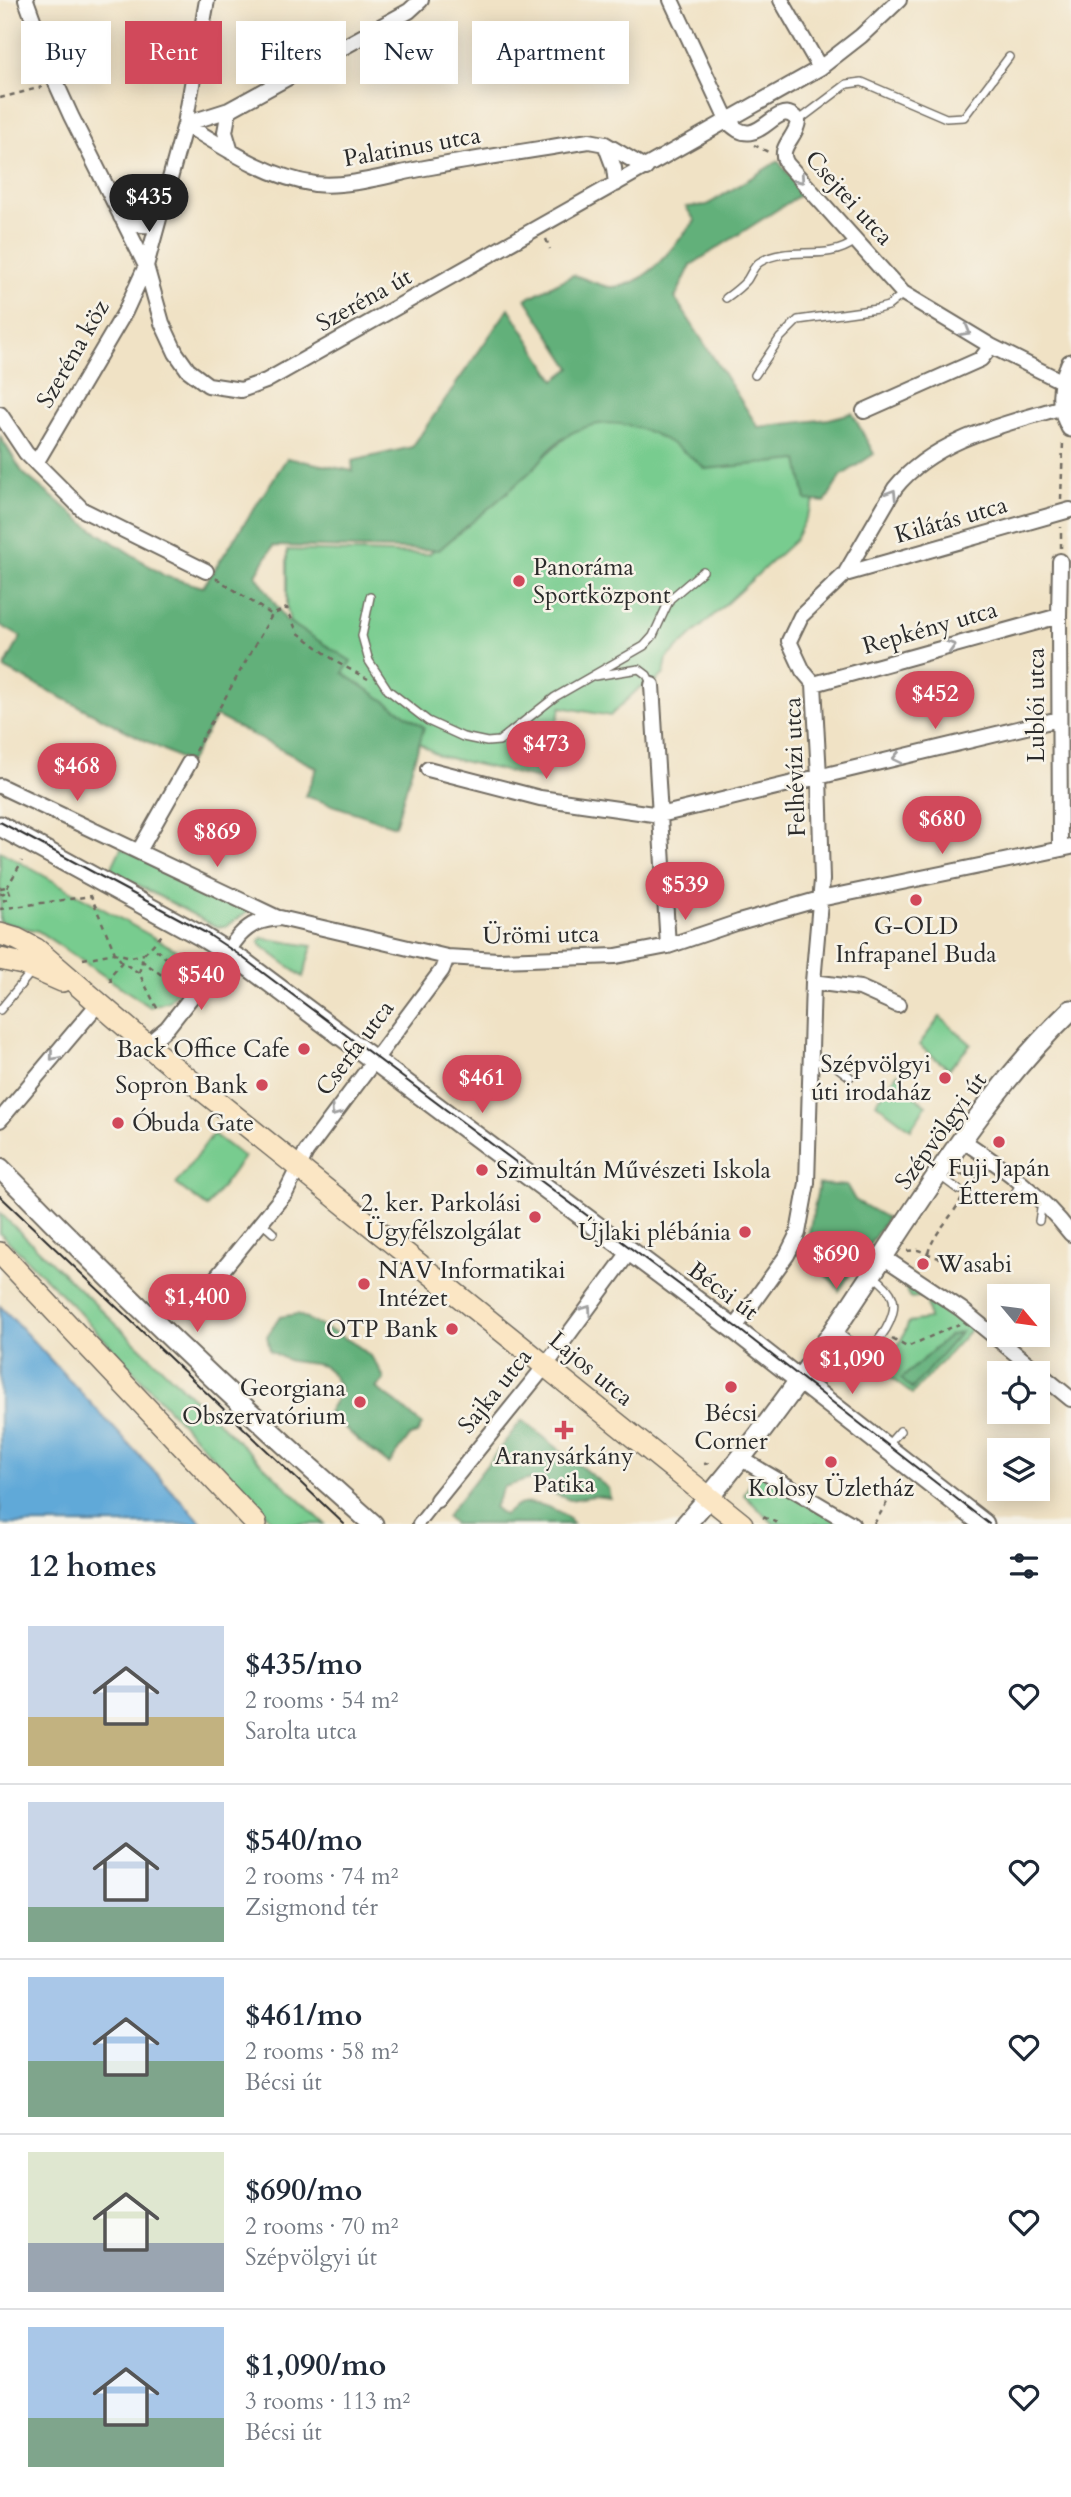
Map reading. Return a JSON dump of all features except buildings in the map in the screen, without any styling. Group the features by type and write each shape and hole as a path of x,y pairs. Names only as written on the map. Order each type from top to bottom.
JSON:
{"main road":[{"path":"0,934 36,949 80,989"},
{"path":"0,959 35,968 80,989"},
{"name":"Lajos utca","path":"80,989 742,1524"},
{"path":"0,1253 228,1491 256,1524"}],"street":[{"name":"Szeréna út","path":"26,0 34,21"},
{"name":"Szeréna köz","path":"36,463 125,312 146,266 185,124 206,0"},
{"path":"185,124 229,110 408,10 421,0"},
{"path":"671,0 727,120 743,134"},
{"path":"781,0 820,68"},
{"name":"Szeréna út","path":"56,84 146,266 162,323 176,353 188,370 208,385 240,390 266,381 820,68 861,36 898,0"},
{"path":"229,110 225,132 232,152"},
{"name":"Csejtei utca","path":"743,134 752,133 788,113 794,115 798,121 797,129 783,150 783,157 903,293 991,346 1067,384"},
{"name":"Palatinus utca","path":"185,124 257,165 316,184 342,184 464,160 589,141 605,144"},
{"path":"605,144 646,168"},
{"path":"605,144 614,168 616,184"},
{"path":"121,217 137,226 158,222"},
{"path":"864,411 981,359 991,346"},
{"path":"1071,364 1067,384 1061,394 1067,404 1071,427"},
{"name":"Felhévízi utca","path":"734,1329 787,1255 798,1233 807,1183 813,982 822,880 819,776 814,684 803,671 789,641 801,617 845,574 904,476 946,446 1067,404"},
{"path":"0,414 26,453 83,510 206,571"},
{"name":"Kilátás utca","path":"845,574 1070,510"},
{"name":"Lublói utca","path":"1060,561 1059,719 1065,848"},
{"name":"Repkény utca","path":"814,684 1059,616"},
{"path":"652,685 668,946"},
{"path":"428,769 540,798 660,815 1059,719"},
{"path":"139,851 189,762"},
{"path":"0,786 280,918"},
{"name":"Bécsi út","path":"0,826 226,951 734,1329 984,1524"},
{"name":"Ürömi utca","path":"148,1044 167,1028 226,951 248,927 260,920 280,918 447,957 498,960 616,957 668,946 820,899 1065,848"},
{"name":"Cserfa utca","path":"189,1311 286,1192 306,1152 442,970 447,957"},
{"path":"813,982 860,988 898,1005"},
{"path":"0,1120 98,1004"},
{"name":"Szépvölgyi út","path":"686,1524 800,1381 883,1257 946,1175 962,1140 1005,1082 1071,1010"},
{"path":"962,1140 1022,1182 1071,1234"},
{"path":"0,1168 169,1335 373,1524"},
{"name":"Sajka utca","path":"418,1524 546,1365 630,1251"},
{"path":"883,1257 961,1309 1071,1399"},
{"path":"740,1458 852,1524"}],"lane":[{"path":"798,121 847,84 862,82 946,118 964,117 1009,57"},
{"path":"726,298 745,282 758,263 787,254 827,253 846,248 855,241"},
{"path":"755,375 780,338 798,320 877,309 888,306 903,293"},
{"path":"370,597 362,636 369,661 388,690 428,721 463,737 487,743 499,741 555,697 644,646 653,636 670,599 703,571"},
{"path":"586,678 639,669 647,675 652,685"},
{"path":"0,1010 35,968"},
{"path":"810,1061 833,1064 850,1077"},
{"path":"946,1175 963,1191"},
{"path":"1013,1196 1022,1182"},
{"path":"1038,1221 1043,1202"},
{"path":"262,1223 273,1233"},
{"path":"834,1330 859,1348 866,1349 878,1342 894,1315 894,1304 886,1285 872,1275"},
{"path":"886,1448 900,1431"}],"path":[{"path":"0,98 52,84"},
{"path":"743,134 745,142 763,149 776,159 783,157"},
{"path":"206,571 272,615"},
{"path":"189,762 272,615 287,608 297,632 338,663 388,690"},
{"path":"0,894 4,893 22,861"},
{"path":"0,888 7,887"},
{"path":"1,902 10,894 7,887"},
{"path":"0,909 91,896 115,953 122,962 139,973 159,1012"},
{"path":"83,959 115,953 131,957 144,954 163,934"},
{"path":"141,960 163,976 173,964 153,947"},
{"path":"139,973 144,954"},
{"path":"111,982 110,976 122,962"},
{"path":"928,1253 931,1242 954,1214 963,1191 979,1172 946,1175"},
{"path":"907,1251 915,1250 939,1258"},
{"path":"891,1339 907,1347 972,1318"},
{"path":"704,1464 710,1463"},
{"path":"874,1524 899,1483"},
{"path":"763,1517 780,1524"}],"green space":[{"path":"778,161 803,193 691,265 675,298 758,427 829,419 852,413 874,454 841,476 825,502 806,500 798,460 706,469 654,434 616,423 597,424 577,430 554,445 522,480 439,550 273,546 256,575 286,620 351,661 343,673 424,727 395,826 305,796 317,768 216,716 189,763 4,668 21,637 0,625 0,436 23,473 88,526 165,576 203,587 287,458 353,471 352,461 412,447 509,308 555,380 571,368 526,299 573,275 610,287 636,281 658,264 695,221 686,207 707,205"},
{"name":"Panoráma Sportközpont","path":"592,415 802,455 815,500 795,540 667,658 664,674 652,685 639,688 610,716 561,707 540,779 440,756 391,726 291,629 287,608 287,550 429,554"},
{"path":"121,848 252,909 227,926 216,927 112,871"},
{"path":"0,851 201,964 169,1001 150,1007 38,931 0,922"},
{"path":"262,938 312,946 303,977 263,947 259,942"},
{"path":"940,1017 971,1044 949,1069 919,1045"},
{"path":"898,1073 906,1084 904,1089 926,1105 911,1129 876,1103"},
{"path":"213,1134 244,1157 207,1207 176,1184"},
{"path":"819,1184 847,1186 855,1200 887,1218 839,1291 830,1279 809,1267 805,1251"},
{"path":"0,1213 325,1524 275,1524 75,1308 0,1233"},
{"path":"901,1273 964,1315 972,1328 912,1394 875,1366 900,1343 909,1322 929,1319 926,1296 910,1298"},
{"path":"298,1314 360,1348 379,1367 384,1380 376,1388 422,1425 389,1464 328,1412 341,1391 327,1369 316,1364 288,1360 270,1351 267,1336 280,1317"},
{"path":"961,1332 912,1389 901,1379 949,1336"},
{"path":"522,1420 608,1488 610,1498 594,1496 570,1500 550,1492 530,1479 504,1487 494,1507 504,1515 519,1505 541,1505 563,1514 573,1524 454,1524 446,1517"},
{"path":"756,1471 846,1524 774,1524 744,1495"}],"water":[{"path":"0,1306 9,1315 203,1524 0,1524"}],"tram line":[{"path":"0,822 206,933 238,954 736,1327 989,1524"},
{"path":"0,1196 344,1524"}],"place":[{"name":"Panoráma Sportközpont","path":"519,581"},
{"name":"G-OLD Infrapanel Buda","path":"916,900"},
{"name":"Back Office Cafe","path":"304,1049"},
{"name":"Szépvölgyi úti irodaház","path":"945,1078"},
{"name":"Sopron Bank","path":"262,1085"},
{"name":"Óbuda Gate","path":"118,1123"},
{"name":"Fuji Japán Étterem","path":"999,1142"},
{"name":"Szimultán Művészeti Iskola","path":"482,1170"},
{"name":"2. ker. Parkolási Ügyfélszolgálat","path":"535,1217"},
{"name":"Újlaki plébánia","path":"745,1232"},
{"name":"Wasabi","path":"923,1264"},
{"name":"NAV Informatikai Intézet","path":"364,1284"},
{"name":"OTP Bank","path":"452,1329"},
{"name":"Bécsi Corner","path":"731,1387"},
{"name":"Georgiana Obszervatórium","path":"360,1402"},
{"name":"Aranysárkány Patika","path":"564,1430"},
{"name":"Kolosy Üzletház","path":"831,1462"}]}
